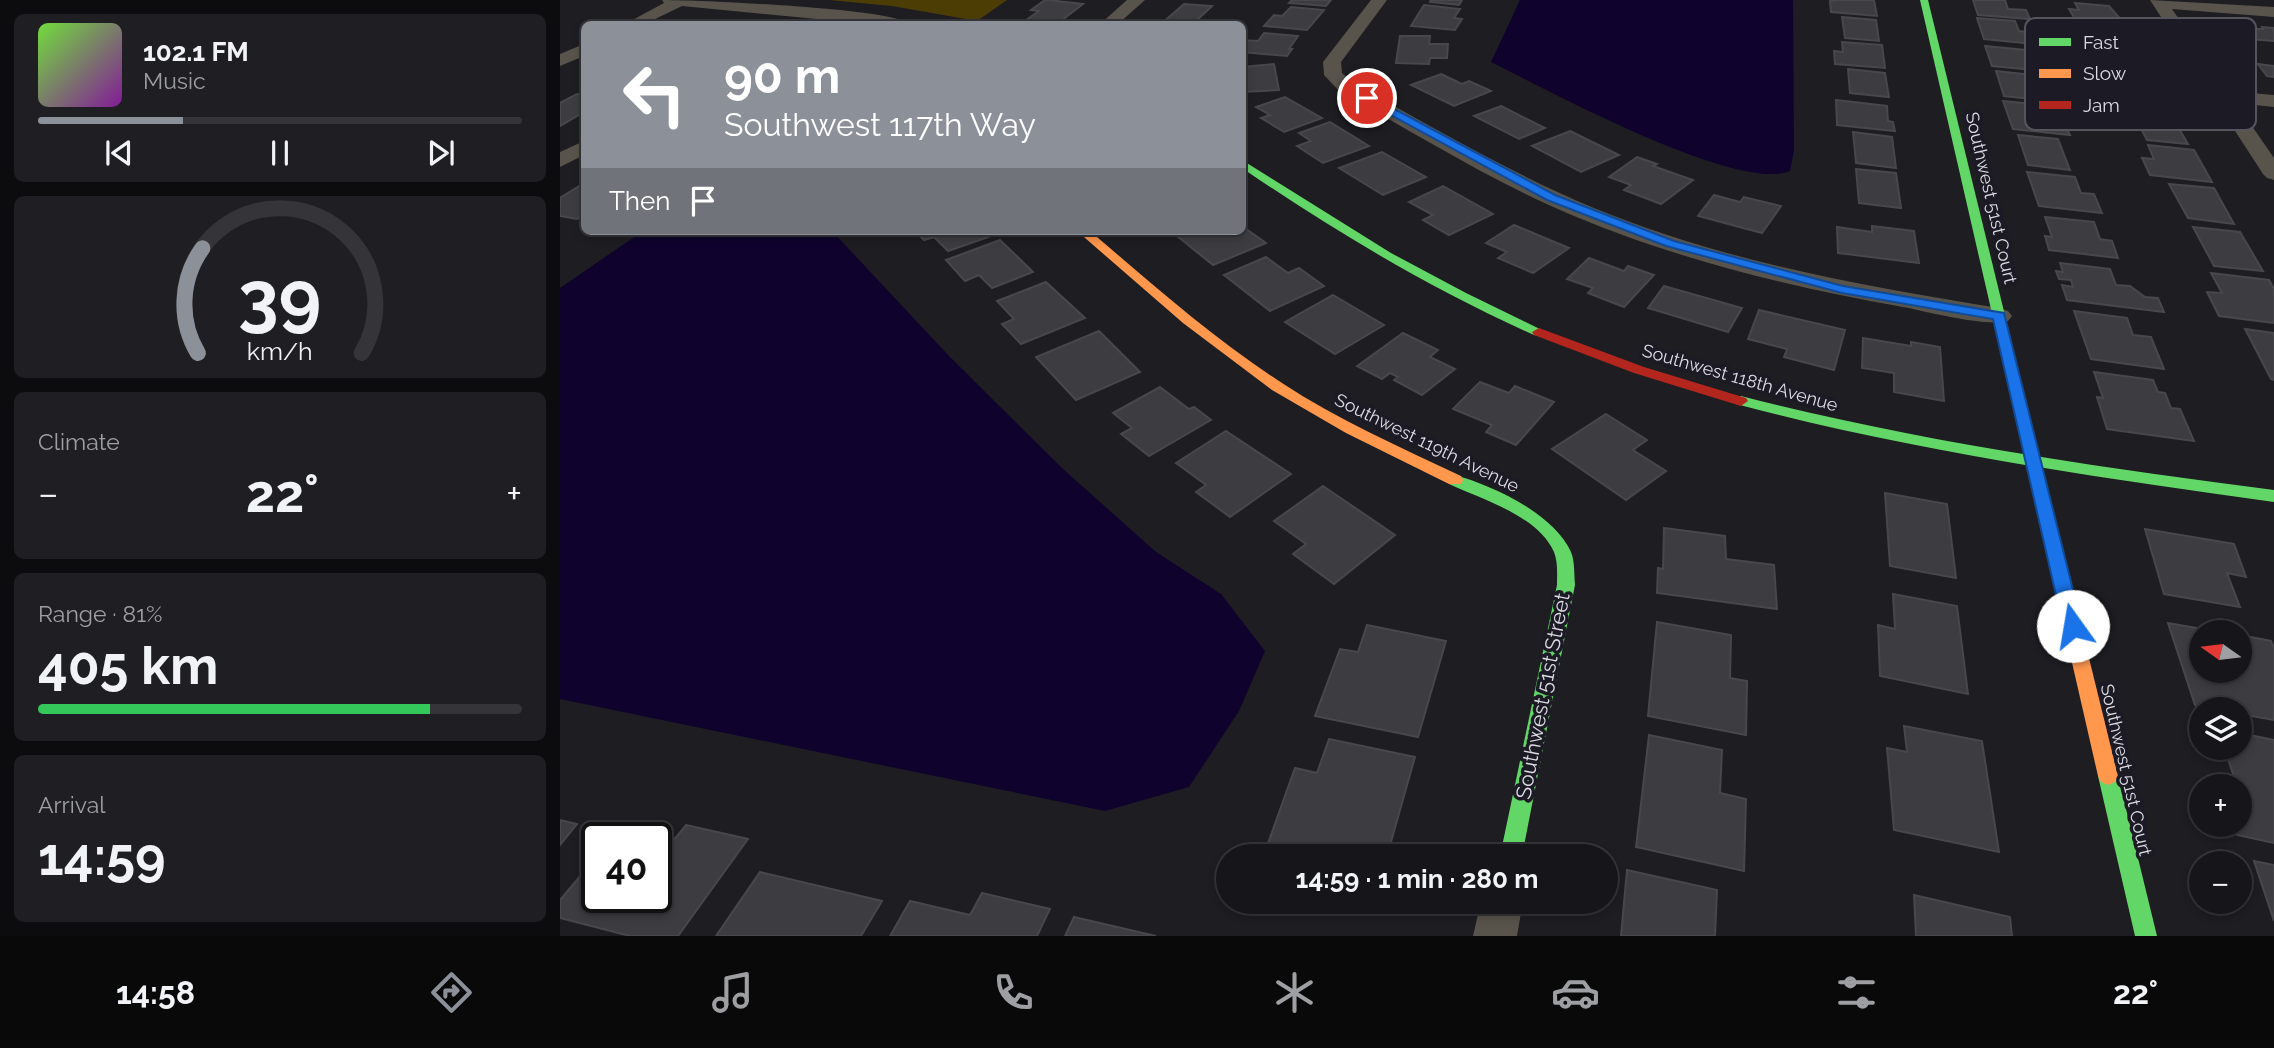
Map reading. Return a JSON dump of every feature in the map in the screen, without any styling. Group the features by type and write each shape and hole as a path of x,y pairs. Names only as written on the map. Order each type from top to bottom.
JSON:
{"street":[{"path":"670,0 879,21"},
{"path":"640,21 681,0"},
{"path":"1112,21 1138,0"},
{"path":"1379,0 1332,62 1334,75 1347,88 1551,197 1601,219 1670,243 1771,273 1842,289 1999,316"},
{"name":"Southwest 51st Court","path":"1924,0 2146,936"},
{"path":"2160,2 2274,12"},
{"path":"2160,2 2171,18"},
{"path":"560,61 581,50"},
{"path":"2256,99 2274,101"},
{"path":"2245,130 2274,174"},
{"path":"560,161 581,149"},
{"name":"Southwest 118th Avenue","path":"1246,166 1362,241 1498,315 1566,344 1651,374 1824,423 1933,446 2034,463 2274,496"},
{"name":"Southwest 119th Avenue","path":"1088,235 1196,328 1255,372 1360,435 1527,514 1554,538"},
{"name":"Southwest 51st Street","path":"1513,844 1566,585 1563,553 1554,538"},
{"path":"1495,936 1499,914"}],"shaded area":[{"path":"829,0 1007,0 977,21 892,6"},
{"path":"1520,0 1793,0 1794,150 1790,171 1764,174 1729,167 1687,153 1641,135 1491,62"},
{"path":"637,235 836,235 949,356 1063,469 1156,552 1221,594 1265,651 1239,711 1189,787 1105,811 560,699 560,288"}],"building":[{"path":"1045,0 1083,4 1061,21 1026,20 1039,11 1031,10"},
{"path":"1292,0 1331,0 1326,6 1289,3"},
{"path":"1462,0 1459,5 1430,2"},
{"path":"1874,0 1877,16 1831,12 1830,1"},
{"path":"1973,0 2005,0 2008,9 2026,10 2030,18 2025,19 1978,15"},
{"path":"2075,3 2109,6 2120,18 2074,18 2069,9 2079,10"},
{"path":"1184,4 1212,6 1196,21 1164,21"},
{"path":"1424,5 1460,9 1454,18 1462,19 1455,30 1411,26"},
{"path":"1291,7 1324,10 1307,30 1264,26 1274,15 1282,16"},
{"path":"1842,17 1876,20 1879,41 1845,38"},
{"path":"1977,18 2015,21 2019,31 2025,32 2025,43 1984,39"},
{"path":"2262,27 2274,28 2274,41 2256,40 2256,29 2263,29"},
{"path":"1264,33 1298,36 1287,56 1246,52 1246,40 1258,41"},
{"path":"1400,36 1430,36 1429,44 1448,44 1447,58 1430,58 1429,64 1396,63"},
{"path":"1842,42 1882,45 1885,68 1835,64 1834,51 1843,52"},
{"path":"1985,46 2025,50 2025,69 1992,66"},
{"path":"1274,64 1279,90 1246,92 1246,67"},
{"path":"2258,64 2274,66 2274,77 2267,76"},
{"path":"1848,69 1885,73 1889,97 1850,93"},
{"path":"1996,71 2025,74 2025,98 2004,96"},
{"path":"1441,74 1462,84 1469,81 1491,91 1454,106 1411,85"},
{"path":"581,95 581,114 560,126 560,103"},
{"path":"1285,97 1322,118 1284,132 1261,118 1270,115 1256,107"},
{"path":"1836,100 1887,106 1888,121 1893,122 1895,131 1837,125"},
{"path":"2003,101 2025,103 2025,130 2068,130 2070,135 2013,129"},
{"path":"1501,106 1545,128 1519,139 1474,116"},
{"path":"1330,122 1369,146 1323,163 1297,146 1311,141 1299,133"},
{"path":"2142,130 2180,130 2188,144 2147,140"},
{"path":"1570,131 1619,155 1581,172 1532,146"},
{"path":"1853,132 1892,137 1896,168 1856,163"},
{"path":"2018,135 2058,139 2070,170 2028,165"},
{"path":"2148,145 2194,150 2212,182 2150,175 2142,158 2154,159"},
{"path":"1382,152 1426,177 1383,195 1339,168"},
{"path":"1637,157 1657,164 1653,166 1693,180 1661,204 1624,190 1631,185 1609,177"},
{"path":"1856,169 1896,173 1901,208 1859,203"},
{"path":"2027,172 2075,177 2081,193 2094,194 2102,213 2039,206"},
{"path":"2169,184 2214,188 2234,224 2188,218"},
{"path":"581,185 581,216 577,219 560,216 560,198"},
{"path":"1443,186 1493,214 1449,235 1423,220 1433,215 1409,202"},
{"path":"1714,195 1740,202 1744,197 1781,206 1762,233 1698,216"},
{"path":"2045,217 2094,222 2100,239 2112,241 2118,258 2049,250 2045,236 2052,237"},
{"path":"1514,225 1569,248 1533,273 1498,258 1507,252 1486,243"},
{"path":"1872,226 1914,231 1919,263 1838,253 1837,227 1872,232"},
{"path":"2193,227 2240,232 2263,271 2214,266"},
{"path":"1246,229 1266,243 1213,265 1176,235 1246,235"},
{"path":"919,235 994,235 948,251 934,237 924,240"},
{"path":"1000,240 1033,272 992,288 979,275 965,281 946,260"},
{"path":"1266,257 1288,273 1299,268 1324,286 1270,311 1224,275"},
{"path":"1589,258 1624,271 1628,266 1654,275 1624,307 1588,293 1593,288 1567,279"},
{"path":"2060,263 2110,269 2116,285 2130,286 2145,297 2158,298 2164,312 2067,300 2062,285 2073,287 2071,280 2059,279 2056,271 2063,272"},
{"path":"2211,273 2269,280 2274,289 2274,323 2219,316 2207,292 2222,293"},
{"path":"1046,282 1085,318 1021,344 1002,324 1014,319 997,301"},
{"path":"1664,286 1742,308 1728,332 1648,308"},
{"path":"1333,295 1384,325 1335,354 1285,322"},
{"path":"1759,310 1845,330 1834,370 1784,357 1787,349 1748,339"},
{"path":"2074,311 2127,318 2133,335 2151,337 2164,369 2091,359"},
{"path":"2245,329 2274,333 2274,380 2271,379"},
{"path":"1099,331 1140,372 1076,400 1036,357"},
{"path":"1403,333 1438,350 1430,357 1455,369 1422,395 1394,380 1398,377 1390,373 1382,379 1357,366"},
{"path":"1863,338 1911,346 1911,342 1940,347 1944,401 1894,392 1894,373 1862,368"},
{"path":"2094,372 2153,380 2158,392 2165,393 2171,408 2180,409 2194,441 2107,429 2097,397 2103,398"},
{"path":"1480,382 1509,393 1515,386 1554,402 1516,445 1486,432 1492,425 1453,409"},
{"path":"1160,387 1189,409 1194,407 1211,420 1149,456 1121,434 1132,428 1113,413"},
{"path":"1606,414 1647,440 1633,450 1666,471 1626,500 1552,449"},
{"path":"1226,431 1291,474 1230,517 1196,492 1206,485 1176,463"},
{"path":"1323,486 1395,535 1334,584 1293,554 1306,544 1274,521"},
{"path":"1885,493 1947,504 1956,578 1890,566"},
{"path":"1664,528 1725,536 1726,559 1774,565 1777,609 1657,593 1658,568 1663,569"},
{"path":"2145,529 2234,544 2246,577 2227,573 2240,607 2164,594"},
{"path":"1893,594 1957,606 1968,694 1880,676 1878,625 1895,629"},
{"path":"1657,622 1731,635 1730,678 1747,681 1746,735 1648,716"},
{"path":"2168,623 2189,627 2189,683 2252,683 2252,637 2271,641 2274,648 2274,720 2252,716 2252,697 2192,697"},
{"path":"1367,625 1446,641 1418,737 1315,716 1340,649 1358,652"},
{"path":"1904,726 1982,741 1999,852 1894,830 1887,748 1907,752"},
{"path":"1649,735 1722,750 1720,793 1746,799 1744,871 1636,847"},
{"path":"2252,735 2274,740 2274,843 2246,837 2252,837 2252,774 2233,774 2228,760 2252,760"},
{"path":"1329,739 1415,757 1390,844 1268,844 1295,768 1317,773"},
{"path":"560,820 577,824 560,845"},
{"path":"686,825 748,839 678,936 630,936 560,918 560,900 581,875 581,913 672,913 672,842"},
{"path":"2254,861 2274,865 2274,921"},
{"path":"1627,870 1717,890 1715,936 1621,936"},
{"path":"760,872 882,901 861,936 716,936"},
{"path":"982,893 1050,909 1037,936 890,936 910,901 970,915"},
{"path":"1914,895 2010,917 2012,936 1916,936"},
{"path":"1074,917 1156,936 1065,936"}],"traffic: fast":[{"path":"1924,0 2023,418"},
{"path":"1246,166 1386,255 1461,296 1539,332"},
{"path":"1741,401 1873,433 2006,458 2274,496"},
{"path":"1455,480 1530,517 1554,538 1564,560 1566,585 1513,844"},
{"path":"2108,776 2146,936"}],"traffic: slow":[{"path":"1088,235 1188,320 1277,386 1351,430 1455,480"},
{"path":"2023,418 2108,776"}],"traffic: jam":[{"path":"1539,332 1639,370 1741,401"}],"route":[{"path":"1367,98 1551,197 1670,243 1771,273 1842,289 1999,316 2073,626"}]}
